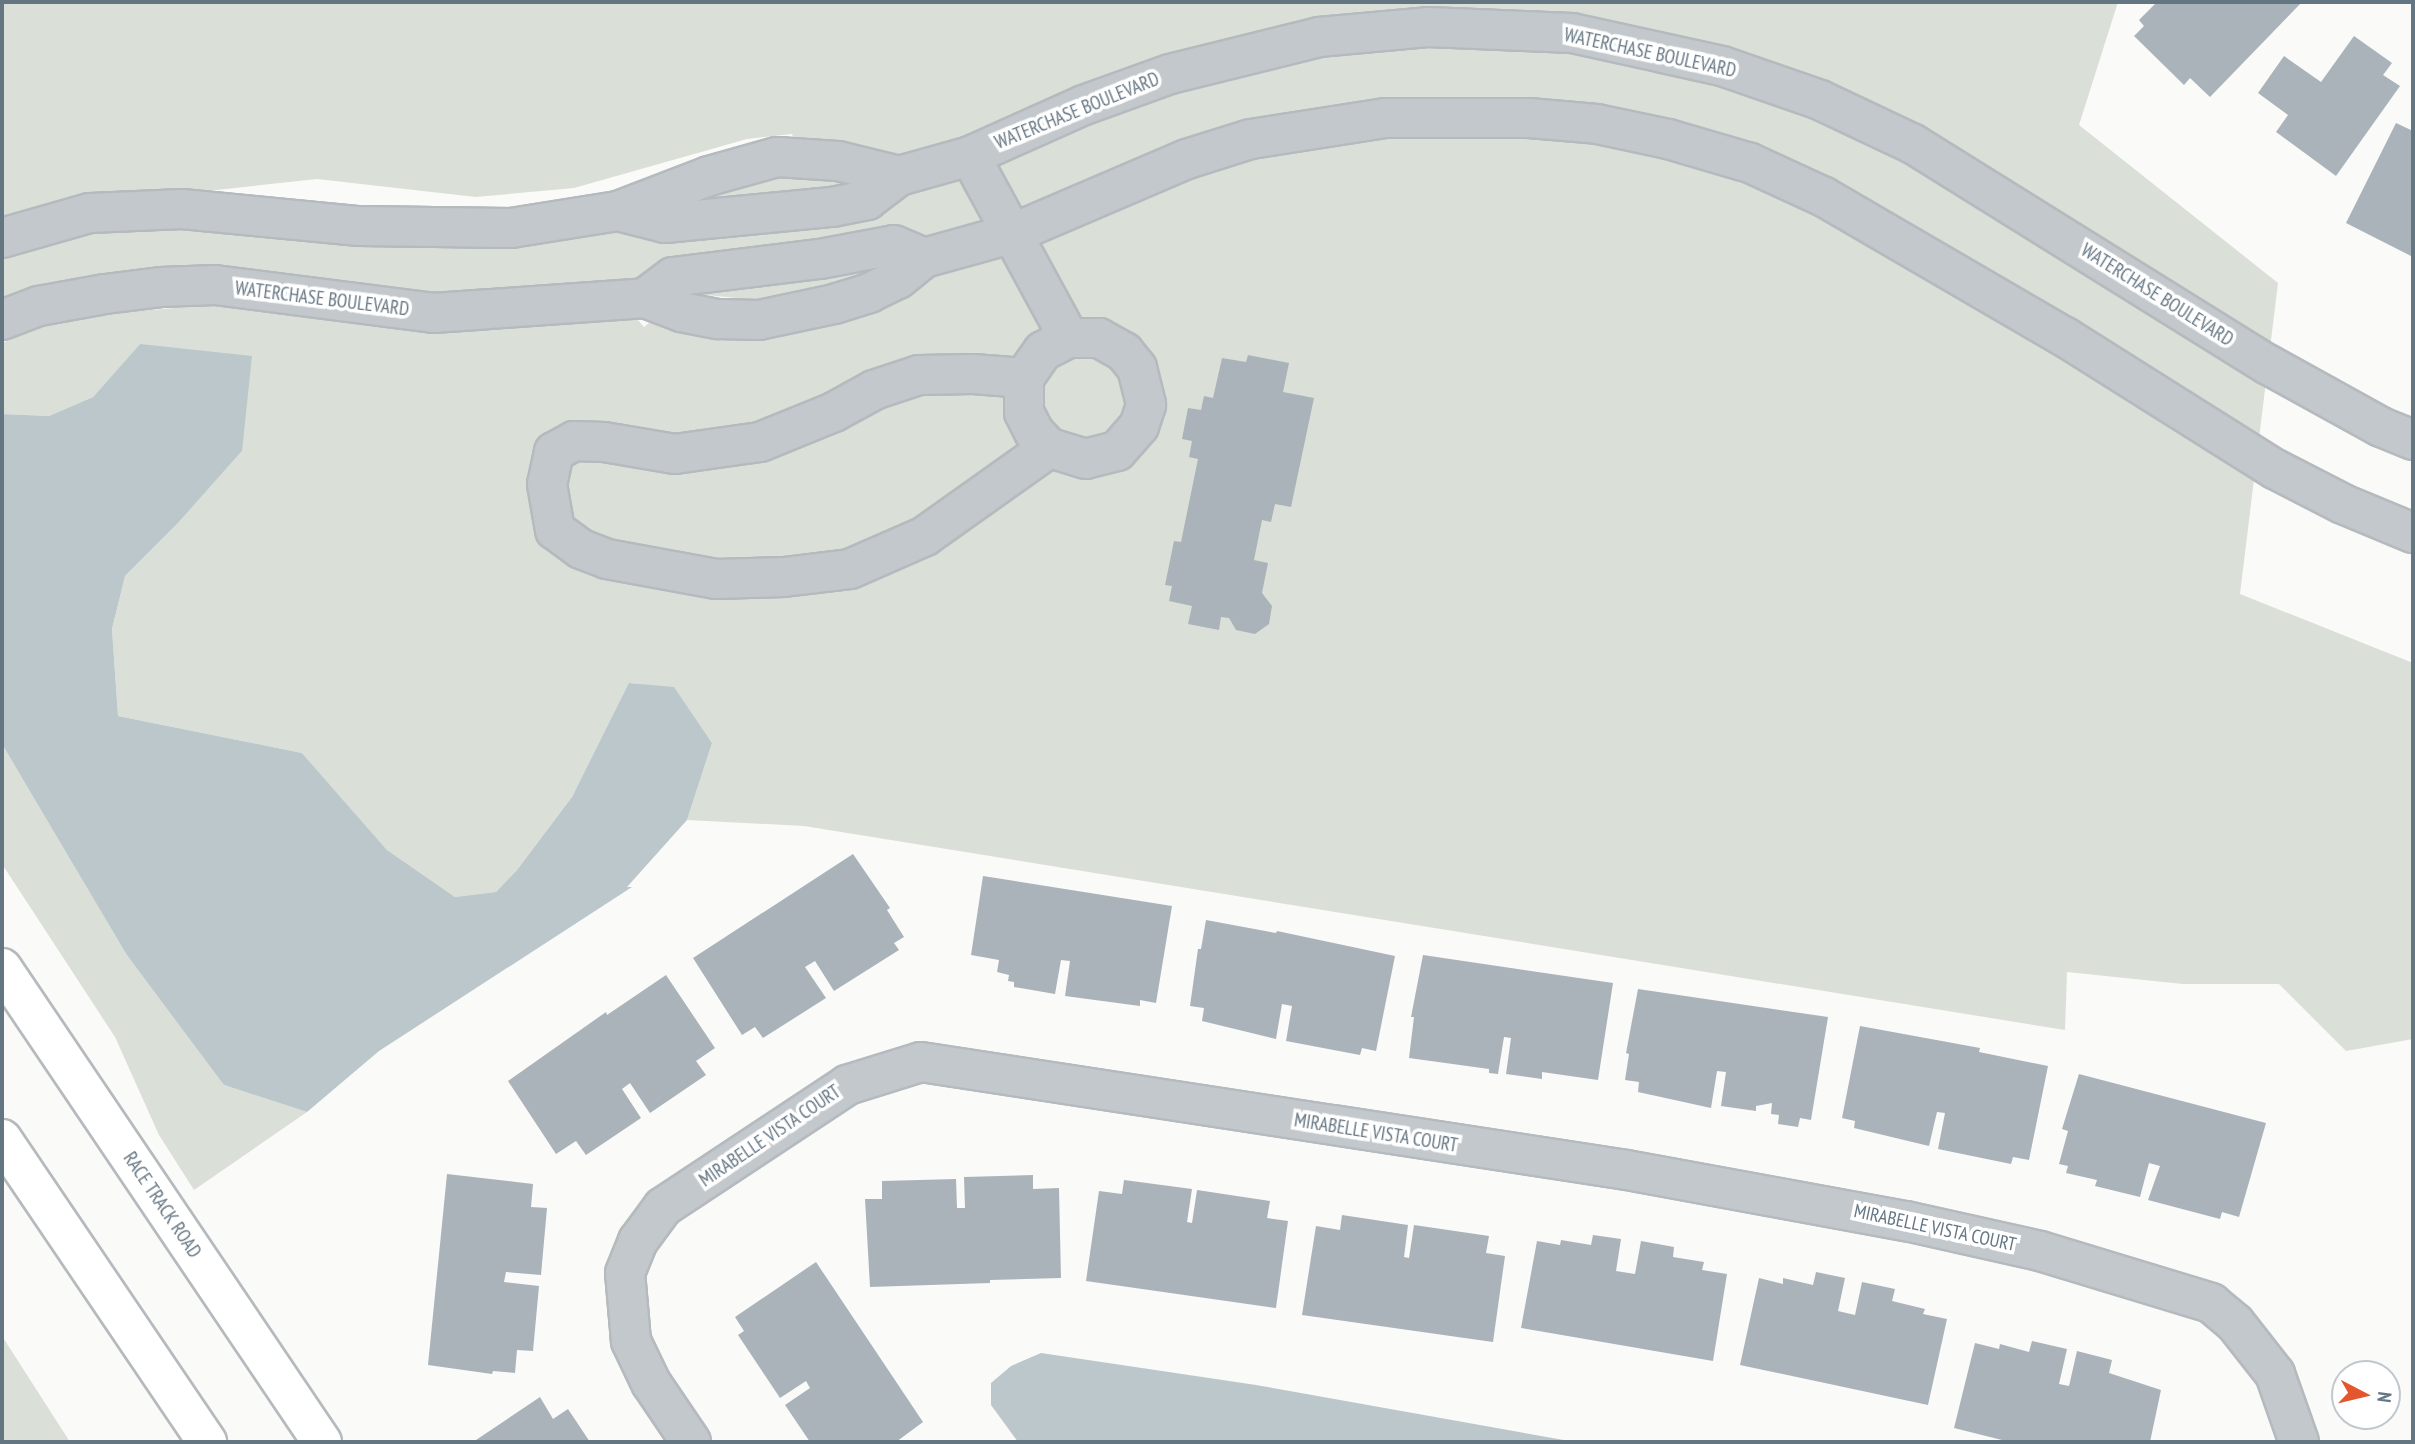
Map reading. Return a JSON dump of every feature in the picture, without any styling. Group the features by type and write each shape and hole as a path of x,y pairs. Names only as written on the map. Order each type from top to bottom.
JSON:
{"main road":[{"name":"RACE TRACK ROAD","path":"2,968 322,1442"},
{"path":"2,1139 207,1442"}],"street":[{"name":"WATERCHASE BOULEVARD","path":"618,211 665,223 832,207 867,200 899,176 970,156 1084,105 1170,74 1319,37 1428,27 1572,33 1722,66 1820,100 1890,133 1937,159 2267,364 2381,427 2413,440"},
{"name":"WATERCHASE BOULEVARD","path":"2,320 39,306 161,287 215,285 433,313 645,298 681,312 718,319 759,320 834,304 869,293 898,279 924,258 1014,233 1187,159 1251,139 1385,118 1529,118 1597,124 1668,139 1750,163 1824,197 2065,337 2274,469 2343,504 2413,533"},
{"path":"970,156 1014,233 1044,297 1069,338"},
{"name":"WATERCHASE BOULEVARD","path":"2,238 90,213 182,209 359,226 511,228 618,211 709,176 777,157 838,161 899,176"},
{"path":"645,298 673,277 820,259 894,245 924,258"},
{"path":"1069,338 1099,338 1124,352 1137,368 1146,405 1139,426 1117,451 1086,459 1049,448 1034,432 1024,412 1024,378 1043,351 1069,338"},
{"path":"1024,378 973,374 919,375 874,390 834,412 760,442 748,444 675,454 604,442 574,441 554,452 547,484 555,530 581,549 607,559 716,579 784,577 850,569 925,536 1049,448"},
{"name":"MIRABELLE VISTA COURT","path":"691,1442 651,1383 631,1341 625,1273 638,1241 663,1208 847,1084 921,1062 1627,1170 1906,1221 2040,1251 2211,1303 2235,1323 2275,1374 2300,1442"}],"shaded area":[{"path":"2,2 2118,2 2079,125 2278,283 2240,594 2413,663 2413,1039 2346,1051 2279,984 2183,984 2067,972 2065,1030 804,826 687,820 712,743 674,688 630,683 572,797 517,870 496,892 455,897 387,850 302,753 118,716 112,629 125,576 178,523 242,451 140,344 93,397 49,416 2,414 2,343 46,326 110,313 215,305 435,333 637,319 644,327 650,322 678,332 715,339 759,340 862,318 849,280 756,300 696,294 814,280 806,240 669,257 636,279 513,289 434,292 214,265 101,274 29,288 2,299 2,259 95,233 182,229 358,246 511,248 617,231 668,243 807,229 802,189 708,198 805,171 792,134 747,139 574,188 476,197 317,179 207,191 180,189 83,194 2,217"},
{"path":"140,344 252,356 242,451 178,523 125,576 112,629 118,716 302,753 387,850 455,897 496,892 517,870 572,797 629,683 674,687 712,743 687,820 627,887 632,887 379,1051 307,1112 224,1085 127,955 2,744 2,414 49,416 93,397"},
{"path":"2,744 63,846 224,1085 307,1112 194,1190 159,1135 115,1037 2,864"},
{"path":"2,1336 70,1442 2,1442"},
{"path":"1041,1353 1256,1385 1575,1442 1018,1442 991,1405 991,1383 1011,1366"}],"building":[{"path":"2157,2 2302,2 2210,97 2190,78 2184,85 2134,36 2144,26 2139,20"},
{"path":"2354,36 2392,63 2383,75 2400,86 2336,176 2276,132 2288,115 2258,93 2284,56 2321,82"},
{"path":"2396,123 2413,131 2413,257 2346,223"},
{"path":"1248,355 1289,363 1283,392 1314,398 1291,507 1275,504 1271,522 1262,520 1254,560 1268,563 1262,593 1272,606 1269,624 1255,634 1236,630 1229,618 1221,617 1219,630 1188,624 1192,606 1169,601 1172,586 1165,585 1174,541 1181,542 1198,459 1189,457 1192,441 1182,439 1188,408 1201,410 1204,396 1213,398 1222,358 1246,362"},
{"path":"853,854 890,908 887,910 904,937 894,943 899,950 834,991 815,961 805,967 826,998 763,1038 755,1027 742,1035 693,958"},
{"path":"983,876 1172,906 1156,1003 1140,1000 1140,1006 1065,996 1070,961 1061,960 1055,994 1014,987 1014,982 1008,981 1009,975 997,972 999,960 971,955"},
{"path":"1206,920 1276,933 1277,931 1395,956 1376,1051 1362,1048 1360,1055 1286,1041 1292,1006 1282,1004 1276,1039 1202,1021 1204,1008 1190,1006 1198,949 1201,949"},
{"path":"1423,955 1613,983 1598,1080 1542,1072 1542,1079 1506,1074 1511,1038 1504,1037 1498,1074 1489,1073 1489,1069 1409,1058 1414,1017 1411,1017"},
{"path":"666,975 715,1048 696,1061 706,1075 650,1113 630,1083 622,1089 641,1118 586,1155 576,1141 556,1154 508,1081 606,1012 607,1015"},
{"path":"1638,989 1828,1017 1811,1120 1800,1118 1798,1127 1778,1124 1779,1115 1771,1114 1772,1103 1756,1106 1756,1111 1721,1106 1726,1072 1717,1071 1711,1108 1638,1092 1639,1082 1625,1080 1629,1054 1626,1053"},
{"path":"1860,1026 1980,1048 1979,1052 2048,1066 2029,1160 2013,1157 2011,1164 1938,1149 1945,1113 1937,1112 1929,1146 1854,1128 1855,1121 1842,1118"},
{"path":"2079,1074 2266,1123 2239,1217 2222,1212 2220,1219 2148,1200 2160,1166 2149,1163 2140,1197 2095,1186 2097,1180 2066,1173 2068,1166 2059,1164 2068,1131 2062,1129"},
{"path":"447,1174 533,1184 531,1207 547,1208 541,1275 506,1272 504,1282 539,1286 533,1351 517,1350 515,1373 493,1371 492,1374 428,1365"},
{"path":"1033,1175 1033,1189 1059,1188 1061,1278 870,1287 865,1199 882,1199 882,1181 956,1179 957,1208 965,1208 964,1177"},
{"path":"1124,1180 1192,1189 1187,1222 1192,1223 1197,1190 1270,1201 1267,1218 1288,1221 1276,1308 1086,1281 1099,1191 1122,1194"},
{"path":"1342,1215 1408,1225 1404,1257 1409,1258 1414,1225 1489,1236 1486,1253 1505,1256 1493,1342 1302,1315 1316,1226 1340,1230"},
{"path":"1593,1235 1621,1239 1616,1271 1635,1274 1641,1241 1674,1247 1673,1257 1704,1262 1702,1270 1727,1274 1713,1361 1521,1328 1537,1241 1560,1245 1561,1240 1591,1245"},
{"path":"816,1262 923,1422 896,1442 810,1442 785,1405 810,1388 806,1381 780,1398 738,1335 744,1331 735,1317"},
{"path":"1816,1272 1845,1278 1838,1311 1855,1315 1862,1282 1895,1289 1892,1301 1925,1309 1923,1314 1947,1319 1928,1405 1740,1365 1759,1278 1783,1284 1783,1278 1813,1285"},
{"path":"2032,1341 2067,1349 2059,1384 2069,1386 2077,1351 2112,1360 2109,1373 2161,1390 2150,1442 2010,1442 1954,1428 1975,1343 1999,1349 2000,1344 2029,1352"},
{"path":"540,1397 553,1419 568,1409 590,1442 473,1442"}]}
